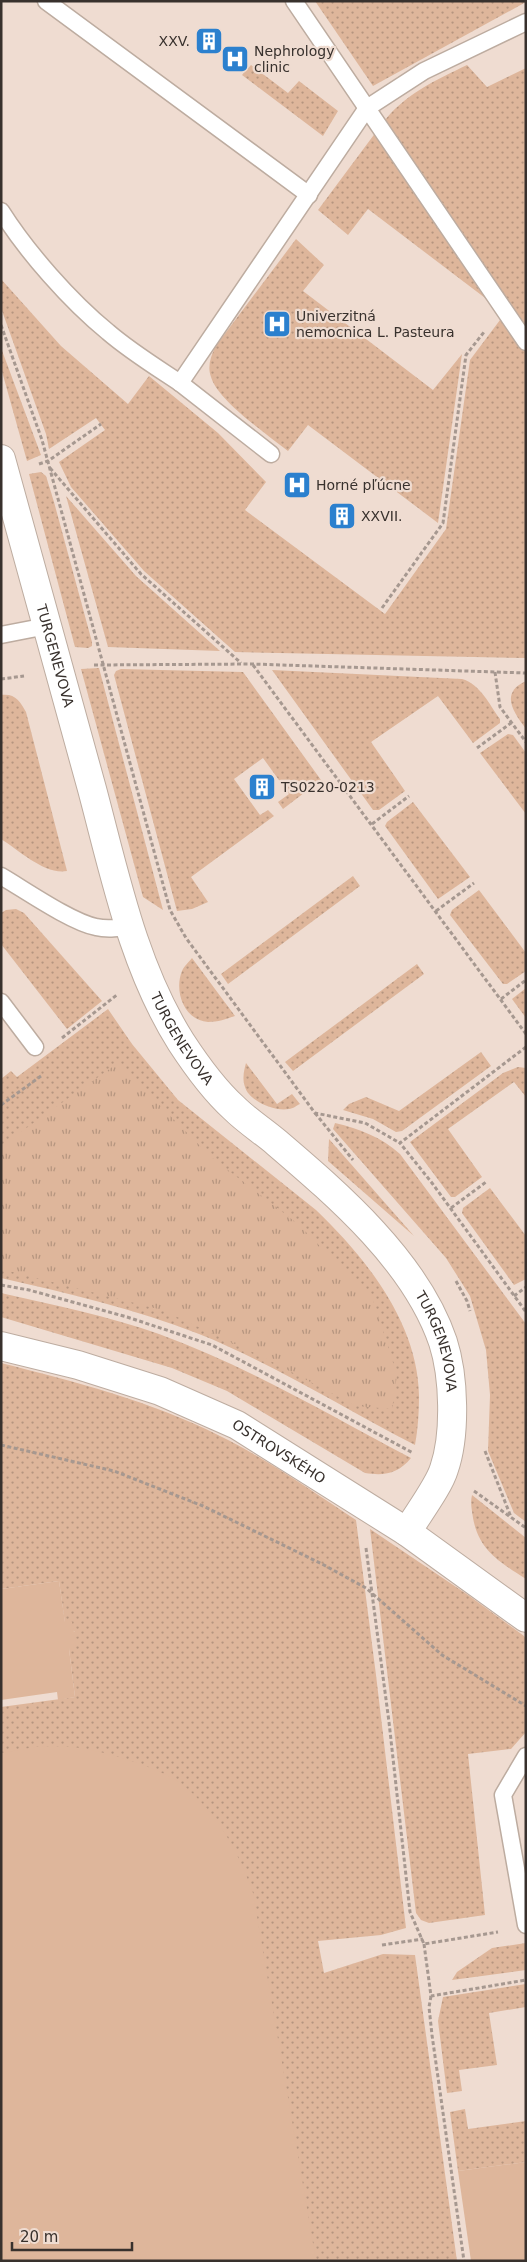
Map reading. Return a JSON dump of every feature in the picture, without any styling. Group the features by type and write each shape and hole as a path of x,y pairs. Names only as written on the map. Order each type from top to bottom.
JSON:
{"street":[{"name":"TURGENEVOVA","path":"1,459 131,926 145,972 164,1014 198,1069 234,1108 331,1190 393,1255 423,1296 444,1345 451,1375 452,1420 444,1469 407,1532"},
{"name":"OSTROVSKÉHO","path":"1,1346 78,1365 160,1391 237,1425 359,1500 407,1532 526,1618"}],"lane":[{"path":"46,1 309,195"},
{"path":"294,1 526,342"},
{"path":"180,383 367,108 424,71 526,22"},
{"path":"1,211 9,224 61,286 108,332 180,383 271,454"},
{"path":"1,634 47,626"},
{"path":"1,876 75,919 96,927 114,928 131,926"},
{"path":"1,1002 35,1047"},
{"path":"526,1756 504,1794 526,1925"}],"path":[{"path":"382,608 443,523 466,356 502,308"},
{"path":"1,325 48,461 170,910 186,938 314,1113 365,1123 400,1143 451,1208 526,1312"},
{"path":"48,461 100,424"},
{"path":"50,468 141,574 242,664"},
{"path":"252,664 526,1034"},
{"path":"58,666 252,664 526,673"},
{"path":"495,672 500,707 526,742"},
{"path":"477,748 511,723"},
{"path":"372,824 409,796"},
{"path":"436,911 474,883"},
{"path":"62,1039 145,972"},
{"path":"501,999 526,980"},
{"path":"400,1143 526,1047"},
{"path":"451,1208 486,1182"},
{"path":"1,1285 28,1290 127,1317 212,1345 444,1469 526,1528"},
{"path":"514,1296 526,1287"},
{"path":"1,1445 114,1471 203,1506 322,1564 366,1588 442,1655 526,1706"},
{"path":"359,1500 389,1722 410,1912 424,1944 431,1996 429,2007 432,2034 464,2261"},
{"path":"424,1944 507,1930"},
{"path":"382,1945 423,1939"},
{"path":"431,1996 526,1980"}],"green space":[{"path":"315,1 526,1 526,2 373,86"},
{"path":"251,65 288,93 299,81 338,111 323,136 242,75"},
{"path":"467,65 487,87 526,68 526,334 382,124 400,105 421,89"},
{"path":"376,132 497,307 368,209 348,235 318,210"},
{"path":"296,239 324,265 303,291 433,390 462,354 438,523 308,425 288,451 233,407 215,386 209,365 215,347"},
{"path":"1,279 61,346 128,404 149,376 218,433 266,482 245,510 385,614 446,529 470,360 503,316 526,351 526,658 235,652 144,571 71,487 59,462 105,430 96,418 49,449 46,434 1,308"},
{"path":"1,348 41,455 27,461 1,368"},
{"path":"41,472 46,476 54,502 92,642 92,646 88,648 75,647 29,474"},
{"path":"66,496 136,576 220,651 108,647"},
{"path":"99,668 163,910 143,897 81,669"},
{"path":"121,669 243,672 321,780 283,809 278,802 289,794 263,758 234,779 260,815 268,810 274,816 191,877 208,902 192,909 177,911 114,675 116,671"},
{"path":"272,670 462,679 479,690 500,719 500,723 473,743 438,696 371,742 405,791 379,810 373,810"},
{"path":"526,681 526,729 511,704 511,697 513,691"},
{"path":"1,695 10,695 16,699 22,704 26,712 67,871 59,871 41,866 1,839"},
{"path":"508,734 513,735 526,753 526,814 480,753"},
{"path":"413,802 470,877 438,899 385,826 387,822"},
{"path":"353,876 360,886 228,984 221,974"},
{"path":"479,890 526,953 526,971 507,984 503,984 450,915 452,910"},
{"path":"16,909 24,913 102,1001 67,1029 1,944 1,913 6,910"},
{"path":"192,958 235,1016 208,1022 192,1016 187,1010 180,995 179,987 183,969"},
{"path":"417,964 424,974 293,1071 285,1062"},
{"path":"526,988 526,1018 512,999"},
{"path":"108,1009 132,1044 178,1100 316,1210 353,1249 370,1271 386,1294 410,1343 416,1369 419,1396 418,1427 415,1445 281,1372 199,1334 126,1309 1,1278 1,1079 11,1071 17,1077"},
{"path":"481,1052 491,1066 402,1131 396,1132 373,1119 343,1110 349,1104 366,1097 399,1111"},
{"path":"118,1063 211,1157 298,1224 373,1300 397,1375 392,1409 356,1406 261,1356 162,1310 1,1269 1,1146"},
{"path":"246,1063 277,1104 292,1094 300,1104 292,1108 277,1109 257,1101 247,1092 244,1084"},
{"path":"518,1067 526,1068 526,1097 514,1082 448,1129 482,1177 455,1197 451,1197 410,1142 503,1073"},
{"path":"335,1123 370,1134 400,1154 526,1324 526,1522 514,1513 488,1451 490,1395 486,1350 470,1296 446,1258 333,1129"},
{"path":"329,1139 414,1236 328,1161"},
{"path":"490,1188 526,1236 526,1279 514,1285 462,1213 463,1208"},
{"path":"1,1293 120,1322 192,1347 256,1376 411,1458 401,1468 390,1473 365,1473 227,1391 172,1368 1,1317"},
{"path":"1,1363 113,1394 167,1412 220,1436 255,1455 356,1520 406,1928 381,1935 318,1941 324,1973 383,1954 415,1955 457,2261 1,2261 1,1707 75,1697 69,1649 75,1636 79,1636 65,1623 59,1581 1,1589"},
{"path":"472,1495 526,1538 526,1579 499,1561 480,1539 473,1518"},
{"path":"370,1529 468,1595 526,1639 526,1732 511,1749 468,1754 485,1915 429,1923 421,1920 416,1913"},
{"path":"59,1581 65,1622 72,1622 74,1632 79,1632 79,1636 75,1637 76,1647 69,1649 75,1697 58,1700 57,1692 1,1700 1,1589"},
{"path":"41,1746 71,1747 97,1751 130,1760 161,1772 183,1785 207,1808 226,1834 241,1862 253,1893 316,2261 1,2261 1,1753"},
{"path":"526,1943 526,1970 452,1980 457,1972 492,1948"},
{"path":"526,1984 526,2007 489,2013 497,2065 459,2070 462,2091 447,2093 438,2021 443,1997"},
{"path":"465,2109 468,2129 526,2121 526,2162 458,2171 450,2112"},
{"path":"526,2162 526,2261 471,2261 458,2171"}],"place":[{"name":"XXV.","path":"209,41"},
{"name":"Nephrology clinic","path":"235,59"},
{"name":"Univerzitná nemocnica L. Pasteura","path":"277,324"},
{"name":"Horné pľúcne","path":"297,485"},
{"name":"XXVII.","path":"342,516"},
{"name":"TS0220-0213","path":"262,787"}]}
